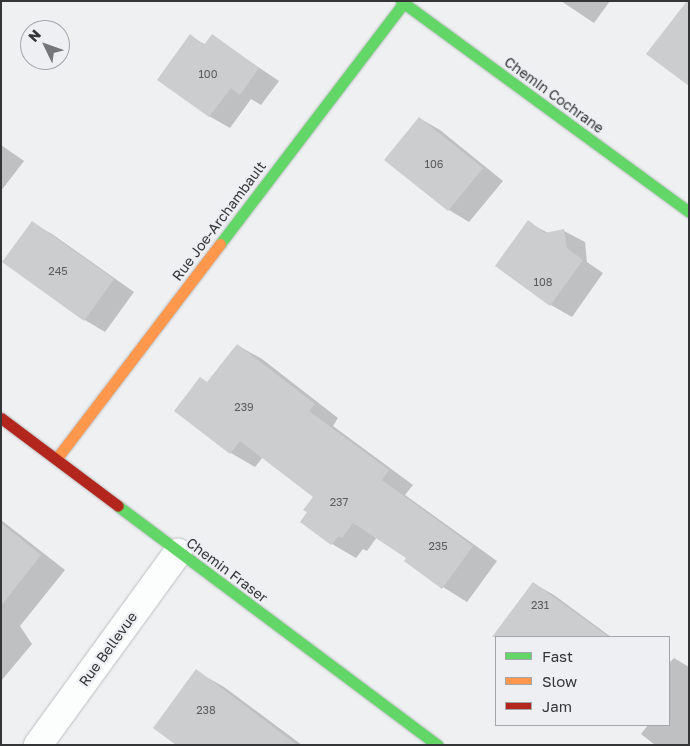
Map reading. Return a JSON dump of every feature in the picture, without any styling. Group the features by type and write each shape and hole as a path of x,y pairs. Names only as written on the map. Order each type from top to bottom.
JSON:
{"street":[{"name":"Chemin Cochrane","path":"403,2 689,212"},
{"name":"Rue Joe-Archambault","path":"56,458 403,2"},
{"name":"Chemin Fraser","path":"1,418 437,745"},
{"name":"Rue Bellevue","path":"38,745 178,552"}],"building":[{"path":"687,1 689,1 689,86 646,54"},
{"path":"190,34 204,45 212,34 259,68 240,95 231,88 209,117 157,80"},
{"path":"419,117 483,168 448,211 384,160"},
{"path":"528,220 545,233 564,229 567,248 583,260 550,306 495,266"},
{"path":"32,221 114,279 84,321 2,262"},
{"path":"237,344 315,404 309,411 389,470 382,480 473,546 442,589 404,561 406,558 353,523 342,538 339,536 331,545 300,522 307,512 303,510 313,497 240,441 230,454 174,411 200,377 207,382"},
{"path":"1,523 41,555 1,606"},
{"path":"533,582 608,636 495,636 492,637"},
{"path":"196,669 297,745 176,745 153,728"}],"traffic: fast":[{"path":"401,1 689,212"},
{"path":"220,244 405,1"},
{"path":"118,506 437,745"}],"traffic: slow":[{"path":"57,458 220,244"}],"traffic: jam":[{"path":"1,418 118,506"}]}
